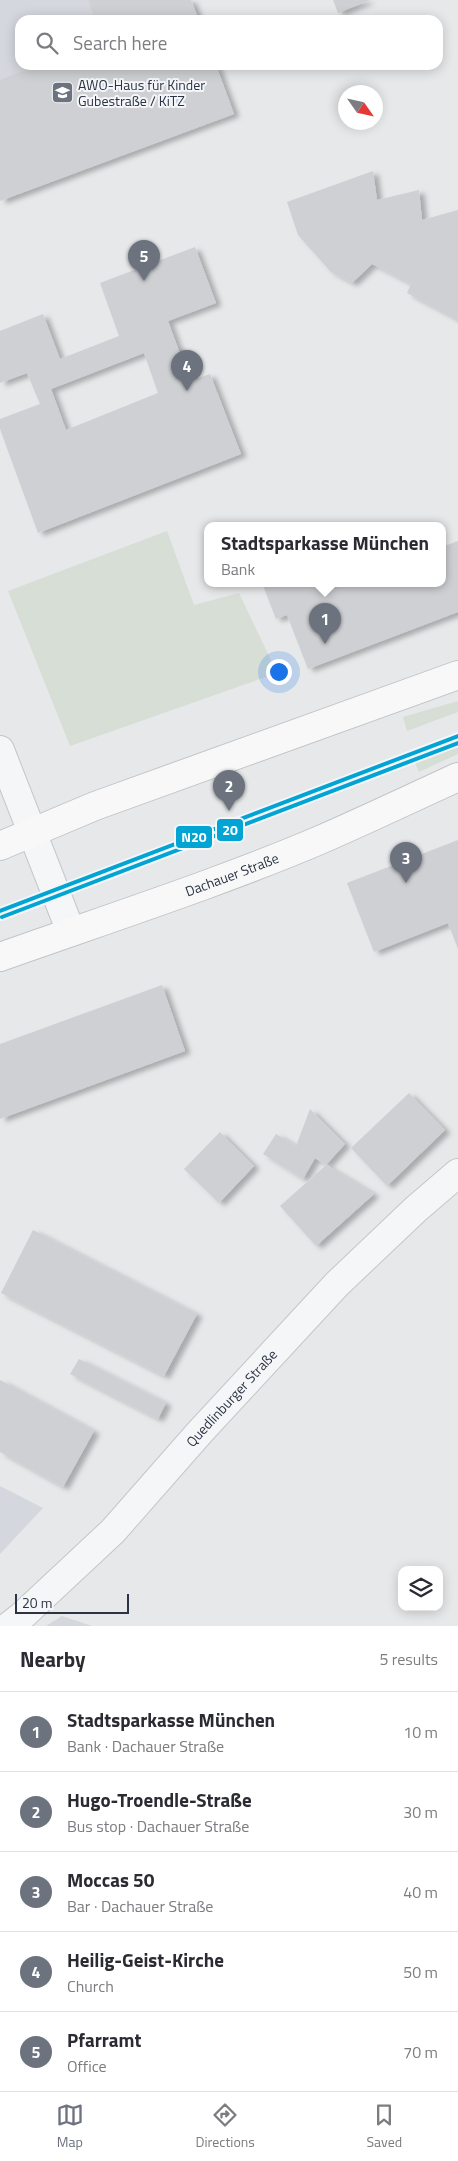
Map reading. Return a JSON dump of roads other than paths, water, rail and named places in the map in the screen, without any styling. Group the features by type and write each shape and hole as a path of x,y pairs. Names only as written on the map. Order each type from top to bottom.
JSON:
{"main road":[{"path":"0,846 134,792 458,675"},
{"name":"Dachauer Straße","path":"0,957 136,910 319,840 458,778"}],"street":[{"path":"0,750 71,932"},
{"name":"Quedlinburger Straße","path":"9,1626 113,1531 200,1432 337,1284 416,1209 458,1173"}],"tram line":[{"name":"20","path":"2,917 458,743"}],"place":[{"name":"AWO-Haus für Kinder Gubestraße / KiTZ","path":"62,93"},
{"name":"Pfarramt","path":"144,281"},
{"name":"Heilig-Geist-Kirche","path":"187,391"},
{"name":"Stadtsparkasse München","path":"325,644"},
{"name":"Hugo-Troendle-Straße","path":"229,811"},
{"name":"Moccas 50","path":"406,883"}]}
